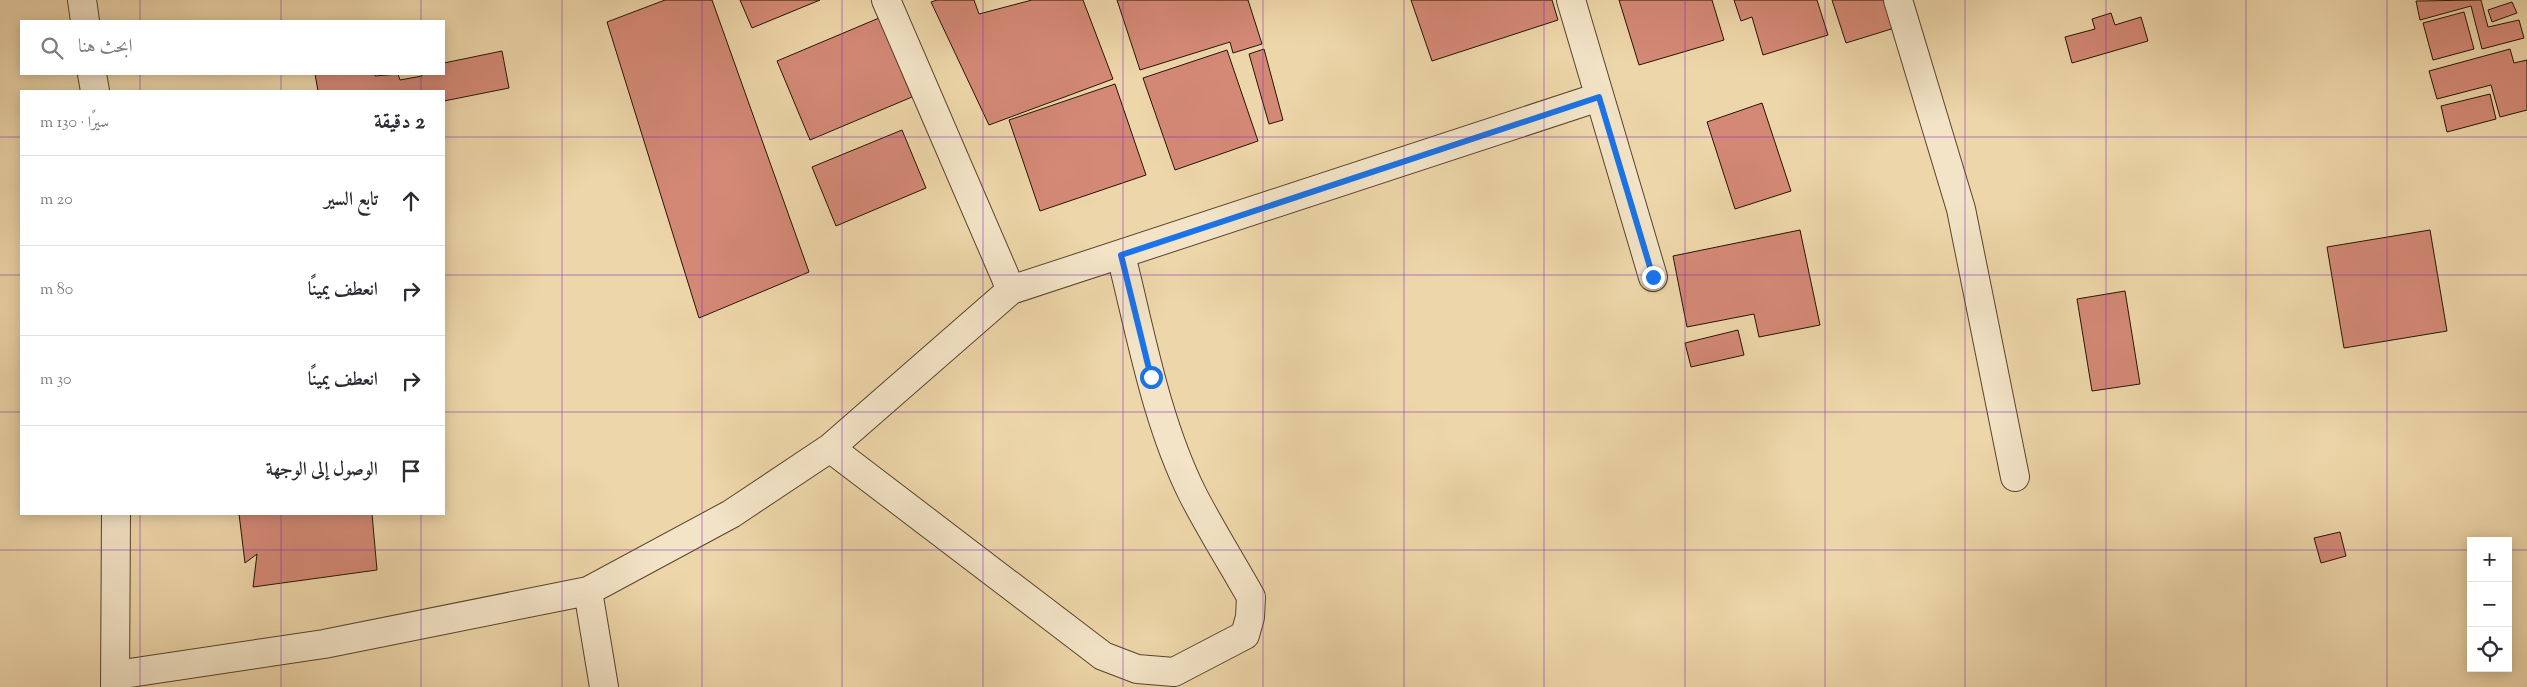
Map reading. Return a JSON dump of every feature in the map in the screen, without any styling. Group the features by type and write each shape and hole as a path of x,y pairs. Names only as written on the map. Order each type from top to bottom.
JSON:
{"street":[{"path":"82,0 85,20"},
{"path":"886,0 1011,290"},
{"path":"1571,0 1653,277"},
{"path":"1898,0 1961,209 2015,477"},
{"path":"92,75 95,90"},
{"path":"116,515 116,681 324,644 588,591 731,514 830,448 1011,290 1599,97"},
{"path":"830,448 1103,656 1137,669 1174,672 1245,635 1250,617 1251,597 1193,494 1170,437 1151,377 1121,255"},
{"path":"588,591 604,687"}],"building":[{"path":"665,0 712,0 809,272 699,318 607,22"},
{"path":"740,0 820,0 752,28"},
{"path":"937,0 974,0 979,14 1032,0 1083,0 1113,79 989,125 931,2"},
{"path":"1117,0 1248,0 1262,44 1233,53 1230,42 1140,70"},
{"path":"1411,0 1552,0 1558,20 1432,61"},
{"path":"1619,0 1712,0 1724,40 1639,65"},
{"path":"1734,0 1817,0 1828,35 1763,55 1752,17 1741,21"},
{"path":"1832,0 1892,0 1901,26 1846,43"},
{"path":"2481,0 2488,27 2519,20 2524,38 2482,49 2471,6 2420,20 2416,1"},
{"path":"2512,2 2517,13 2492,22 2488,10"},
{"path":"2464,12 2474,49 2433,60 2423,23"},
{"path":"2111,13 2115,25 2141,17 2148,41 2072,63 2065,37 2095,29 2092,19"},
{"path":"879,18 912,97 810,140 777,61"},
{"path":"1264,49 1283,120 1269,124 1249,54"},
{"path":"2510,49 2514,63 2527,60 2527,110 2500,117 2491,85 2437,99 2429,71"},
{"path":"1227,50 1258,141 1175,170 1143,78"},
{"path":"502,51 509,88 445,101 445,90 318,90 315,75 398,75 400,80 422,75 445,75 445,63"},
{"path":"1115,84 1146,175 1040,211 1009,120"},
{"path":"2490,94 2496,119 2447,132 2441,106"},
{"path":"1762,103 1791,191 1735,209 1707,122"},
{"path":"902,130 926,188 836,226 812,167"},
{"path":"1800,230 1820,325 1759,337 1754,314 1687,327 1673,256"},
{"path":"2430,230 2447,331 2344,348 2327,247"},
{"path":"2125,291 2140,384 2092,391 2077,299"},
{"path":"1738,330 1744,355 1691,367 1685,343"},
{"path":"239,515 372,515 377,570 253,587 257,554 245,563"},
{"path":"2340,532 2346,556 2321,563 2314,538"}],"route":[{"path":"1151,377 1121,255 1599,97 1653,277"}]}
